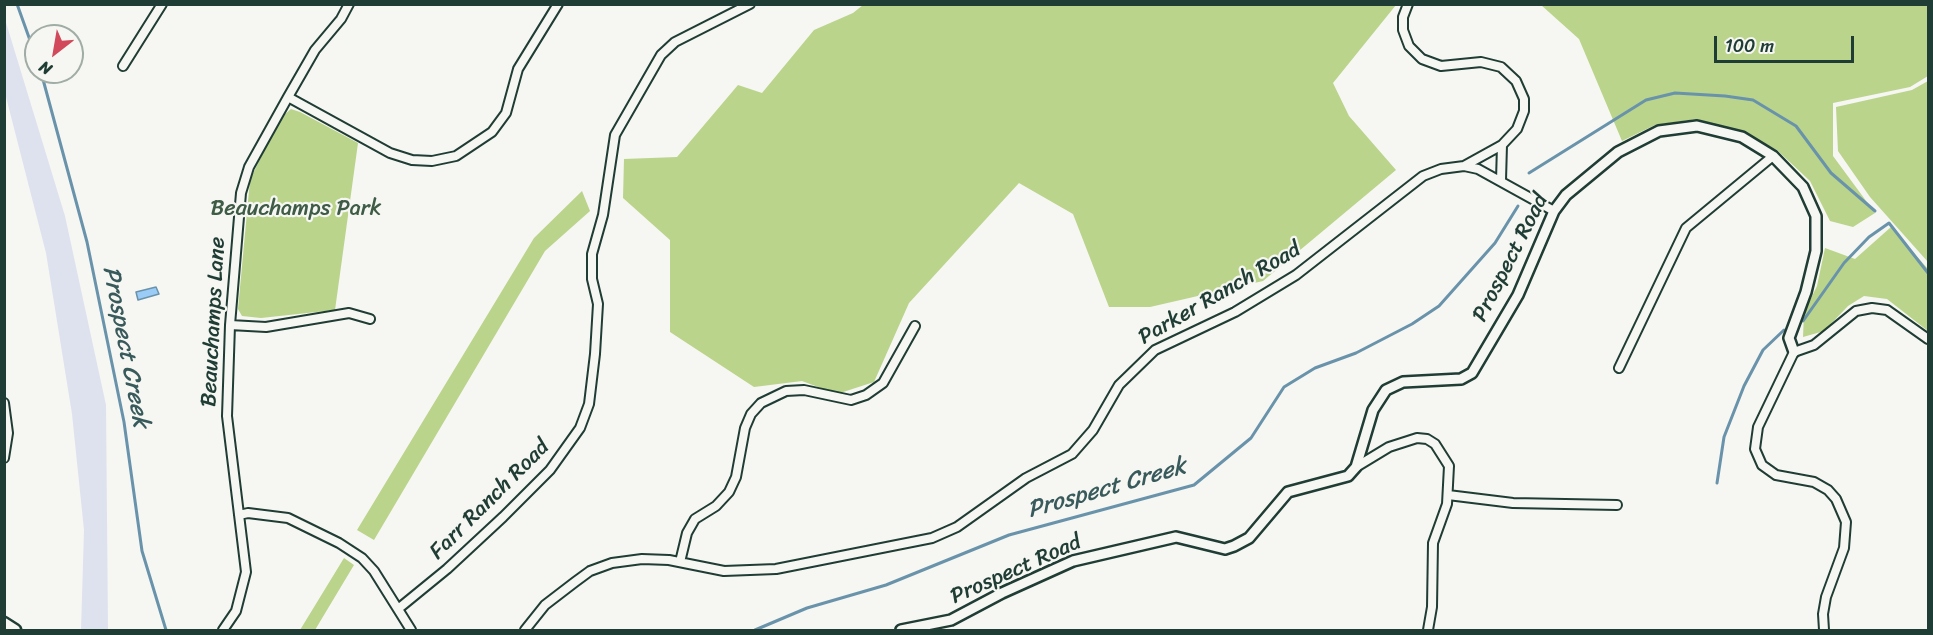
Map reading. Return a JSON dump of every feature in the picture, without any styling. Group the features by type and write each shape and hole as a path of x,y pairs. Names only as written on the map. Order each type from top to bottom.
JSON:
{"main road":[{"path":"4,623 15,630"}],"street":[{"path":"123,66 162,4"},
{"name":"Beauchamps Lane","path":"223,630 236,611 246,572 227,417 230,325 241,193 249,167 288,97 315,50 342,19 349,4"},
{"path":"288,97 390,153 412,160 432,161 456,156 492,132 506,113 518,69 558,4"},
{"name":"Farr Ranch Road","path":"398,609 447,569 503,517 550,470 580,428 589,404 595,354 598,304 592,279 592,254 603,215 615,135 662,55 675,42 750,4"},
{"path":"1408,4 1403,16 1403,30 1409,46 1422,59 1441,66 1482,62 1501,67 1516,81 1524,99 1524,111 1517,129 1502,145 1501,180"},
{"name":"Prospect Road","path":"901,630 951,620 1002,593 1073,561 1176,537 1225,549 1234,546 1249,538 1288,492 1348,476 1356,467 1374,410 1386,390 1403,381 1461,379 1472,373 1518,295 1554,211 1570,190 1618,152 1659,131 1697,126 1742,137 1773,156 1803,187 1816,216 1816,251 1806,292 1789,338 1794,352"},
{"name":"Parker Ranch Road","path":"1464,166 1502,145"},
{"path":"1618,368 1686,228 1773,156"},
{"name":"Parker Ranch Road","path":"525,630 545,605 590,571 612,563 642,559 680,562 724,571 776,569 900,546 932,538 957,527 1026,478 1072,454 1093,430 1119,385 1155,350 1235,312 1296,275 1423,176 1441,169 1464,166 1478,169 1554,211"},
{"path":"1824,630 1823,614 1826,597 1844,548 1846,522 1836,499 1828,490 1814,482 1776,475 1762,465 1755,449 1758,427 1794,352 1814,345 1856,311 1872,308 1887,310 1929,339"},
{"path":"230,325 266,327 349,313 370,319"},
{"path":"680,562 687,534 696,519 716,506 729,492 735,477 745,428 751,414 761,404 786,391 804,390 851,400 866,395 883,383 915,326"},
{"path":"4,403 8,433 5,459"},
{"path":"1356,467 1389,447 1417,438 1426,439 1435,444 1449,466 1448,495 1433,543 1432,607 1428,630"},
{"path":"1448,495 1513,503 1617,505"},
{"path":"239,515 248,513 288,518 339,543 362,558 374,571 411,630"}],"shaded area":[{"path":"4,16 65,216 106,405 108,630 81,630 84,530 72,414 46,253 5,93"}],"green space":[{"path":"863,5 1396,5 1333,83 1349,116 1396,170 1263,281 1150,307 1109,307 1073,214 1019,183 909,303 874,382 837,394 802,381 754,387 670,332 670,240 623,198 624,159 677,157 738,85 762,93 814,30 853,13"},
{"path":"1541,5 1928,5 1928,76 1910,87 1833,103 1833,156 1875,213 1853,227 1830,221 1810,181 1777,150 1742,131 1696,119 1655,125 1622,141 1579,39"},
{"path":"1928,81 1928,262 1870,197 1838,151 1836,107 1912,90"},
{"name":"Beauchamps Park","path":"291,109 358,143 335,310 261,318 242,316 238,309 250,180 271,136 285,114"},
{"path":"582,191 590,211 545,251 374,540 357,530 534,238"},
{"path":"1891,227 1928,269 1928,331 1887,299 1864,296 1848,306 1824,331 1803,337 1804,313 1817,286 1825,248 1855,259"},
{"path":"344,558 354,565 315,630 300,630"}],"water":[{"path":"156,287 159,294 138,300 136,292"}],"waterway":[{"name":"Prospect Creek","path":"17,4 24,24"},
{"name":"Prospect Creek","path":"44,84 87,242 124,422 142,551 166,630"},
{"name":"Prospect Creek","path":"1529,173 1646,100 1675,93 1725,96 1753,100 1796,126 1831,173 1875,211"},
{"name":"Prospect Creek","path":"755,630 807,608 886,585 1009,535 1194,485 1251,438 1284,387 1315,368 1356,353 1412,324 1439,306 1495,243 1518,206"},
{"path":"1803,321 1844,263 1869,237 1889,223 1928,273"},
{"path":"1717,483 1724,437 1744,386 1763,350 1784,330"}]}
